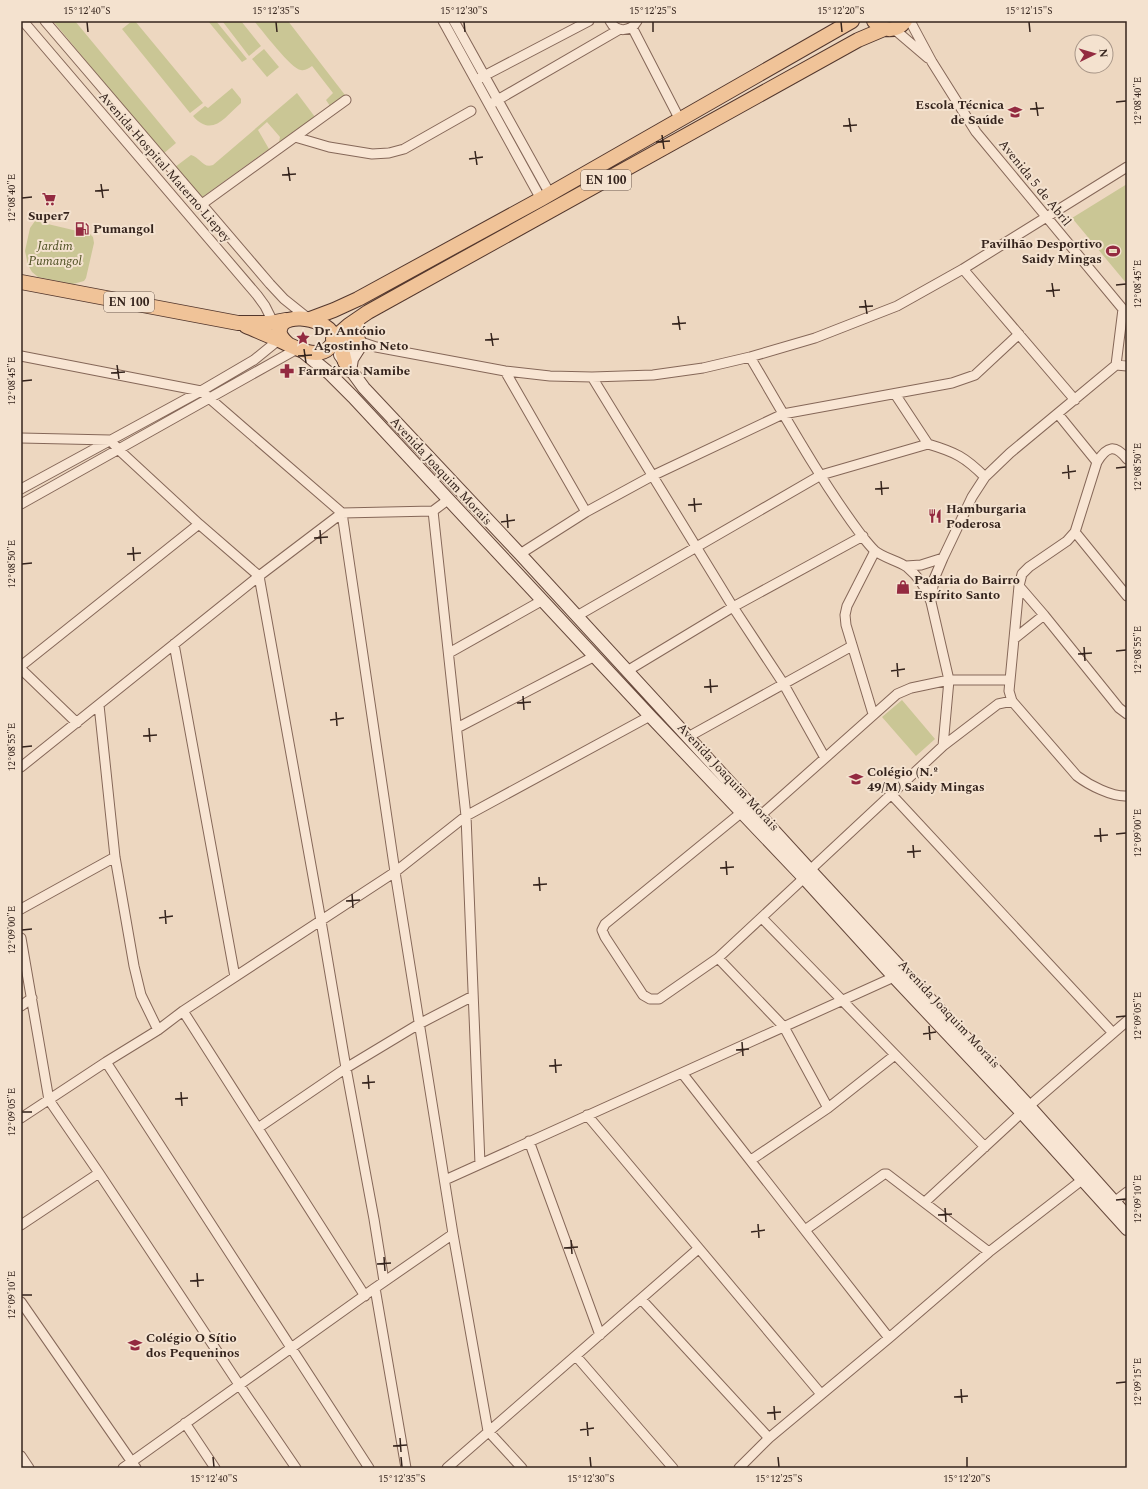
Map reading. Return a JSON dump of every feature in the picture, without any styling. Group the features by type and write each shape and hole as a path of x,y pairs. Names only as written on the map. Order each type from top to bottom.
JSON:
{"main road":[{"name":"EN 100","path":"310,319 334,310 358,298 546,196 852,21"},
{"name":"EN 100","path":"21,282 238,323 286,337 321,351 329,348 340,333 375,308 844,47 884,26 900,27 906,21"},
{"name":"EN 100","path":"286,337 294,318 310,319 340,333"},
{"path":"347,367 340,333 355,333 359,345"}],"street":[{"name":"Avenida Hospital Materno Liepey","path":"23,21 257,295 286,337"},
{"name":"Avenida Hospital Materno Liepey","path":"45,21 279,294 310,319"},
{"path":"442,21 489,105 546,196"},
{"path":"454,21 498,100 546,196"},
{"path":"476,80 589,21"},
{"path":"610,21 620,30"},
{"name":"Avenida 5 de Abril","path":"910,21 932,62 976,132 1125,311"},
{"path":"489,105 620,30 628,29 634,24 680,120"},
{"name":"Avenida 5 de Abril","path":"884,26 932,62"},
{"path":"202,204 346,100"},
{"path":"295,137 336,148 372,154 389,153 404,149 471,111"},
{"path":"152,172 165,162"},
{"path":"340,333 359,345 504,371 550,376 592,377 653,375 703,368 750,357 815,338 897,306 963,269 1127,167"},
{"path":"963,269 1075,400"},
{"path":"1116,366 1125,311"},
{"path":"520,554 586,512 652,476 783,414 952,383 975,375 1019,334"},
{"path":"21,489 201,391 254,360 286,337"},
{"path":"21,504 209,399 286,337"},
{"name":"Avenida Joaquim Morais","path":"286,337 334,378 449,499 650,716 742,812 807,874 1026,1110 1127,1216"},
{"path":"347,367 359,345"},
{"path":"21,356 201,391 342,513 419,1024 453,1234 488,1431 522,1468"},
{"path":"750,357 821,475 863,536 875,551 906,566 921,582 931,602 949,680 942,746"},
{"path":"931,602 934,579 943,558 972,496 985,477 1010,453 1116,366 1127,366"},
{"name":"Avenida Joaquim Morais","path":"347,367 364,388 520,554 760,816 894,977 1026,1110 1082,1180 1127,1229"},
{"path":"504,371 586,512"},
{"path":"592,377 696,548 783,683 825,758"},
{"path":"895,394 928,444"},
{"path":"1058,414 1097,462"},
{"path":"21,438 110,440 199,524 259,576 384,1281"},
{"path":"577,616 821,475 928,444 951,451 971,463 985,477"},
{"path":"1127,459 1122,452 1114,448 1108,449 1101,455 1097,462 1075,532 1067,541 1029,567 1022,574 1009,691 1012,701 1077,776 1089,784 1120,796 1127,796"},
{"path":"21,767 259,576 342,513 433,511 449,499"},
{"path":"433,511 466,816 480,1164"},
{"path":"21,666 199,524"},
{"path":"1075,532 1127,596"},
{"path":"627,671 733,607 863,536"},
{"path":"873,714 846,625 845,615 847,606 875,551"},
{"path":"906,566 921,565 943,558"},
{"path":"1020,586 1118,708 1127,714"},
{"path":"449,654 543,600"},
{"path":"1014,640 1044,615"},
{"path":"174,644 235,977"},
{"path":"688,737 852,646"},
{"path":"457,728 595,656"},
{"path":"21,669 77,723"},
{"path":"760,816 897,694 911,688 949,680 1010,680"},
{"path":"742,812 605,924 602,930 604,937 643,995 650,999 659,999 718,958 942,746 998,704 1012,701"},
{"path":"99,705 115,858 134,966 141,995 158,1030"},
{"path":"21,1118 158,1030 183,1011 395,872 466,816 650,716"},
{"path":"891,794 1113,1033"},
{"path":"21,909 115,858"},
{"path":"762,918 985,1147"},
{"path":"21,938 48,1100 99,1172 296,1468"},
{"path":"718,958 784,1026 828,1108"},
{"path":"445,1180 894,977"},
{"path":"258,1128 346,1068 419,1024 473,996"},
{"path":"21,1006 32,998"},
{"path":"183,1011 365,1296"},
{"path":"925,1202 1127,1021"},
{"path":"751,1160 828,1108 895,1055"},
{"path":"106,1062 369,1468"},
{"path":"682,1073 890,1338"},
{"path":"587,1115 698,1250 821,1394"},
{"path":"529,1142 600,1336"},
{"path":"21,1225 99,1172"},
{"path":"805,1230 884,1174 887,1174 989,1252"},
{"path":"739,1468 769,1438 890,1338 989,1252 1082,1180"},
{"path":"1114,1202 1127,1192"},
{"path":"123,1468 134,1465 185,1423 240,1386 384,1281 453,1234"},
{"path":"447,1468 698,1250"},
{"path":"375,1288 406,1468"},
{"path":"641,1299 769,1438"},
{"path":"21,1302 134,1465"},
{"path":"576,1356 673,1468"},
{"path":"185,1423 215,1468"},
{"path":"21,1456 29,1468"}],"green space":[{"path":"53,21 75,21 176,143 163,154"},
{"path":"132,21 135,21 203,103 190,113 122,29"},
{"path":"208,21 216,21 247,59 242,62"},
{"path":"241,21 261,46 249,56 223,22"},
{"path":"254,21 288,21 345,95 330,106 326,100 333,93 312,66 304,70 296,68"},
{"path":"264,49 279,67 267,77 252,59"},
{"path":"232,88 241,99 241,103 224,119 212,125 206,125 193,116 205,106 208,108"},
{"path":"297,93 315,117 279,142 280,137 267,122 258,130 269,149 201,198 175,167 191,155 204,164 210,166 213,165"},
{"name":"Pavilhão Desportivo Saidy Mingas","path":"1127,184 1127,284 1072,218"},
{"name":"Jardim Pumangol","path":"35,221 90,234 93,237 94,243 84,281 73,284 38,277 32,272 28,265 25,251 30,228"},
{"path":"902,700 935,739 916,756 882,717"}],"place":[{"name":"Escola Técnica de Saúde","path":"1015,112"},
{"name":"Super7","path":"49,199"},
{"name":"Pumangol","path":"82,229"},
{"name":"Pavilhão Desportivo Saidy Mingas","path":"1113,251"},
{"name":"Dr. António Agostinho Neto","path":"303,338"},
{"name":"Farmárcia Namibe","path":"287,371"},
{"name":"Hamburgaria Poderosa","path":"935,516"},
{"name":"Padaria do Bairro Espírito Santo","path":"903,587"},
{"name":"Colégio (N.º 49/M) Saidy Mingas","path":"856,779"},
{"name":"Colégio O Sítio dos Pequeninos","path":"135,1345"}]}
